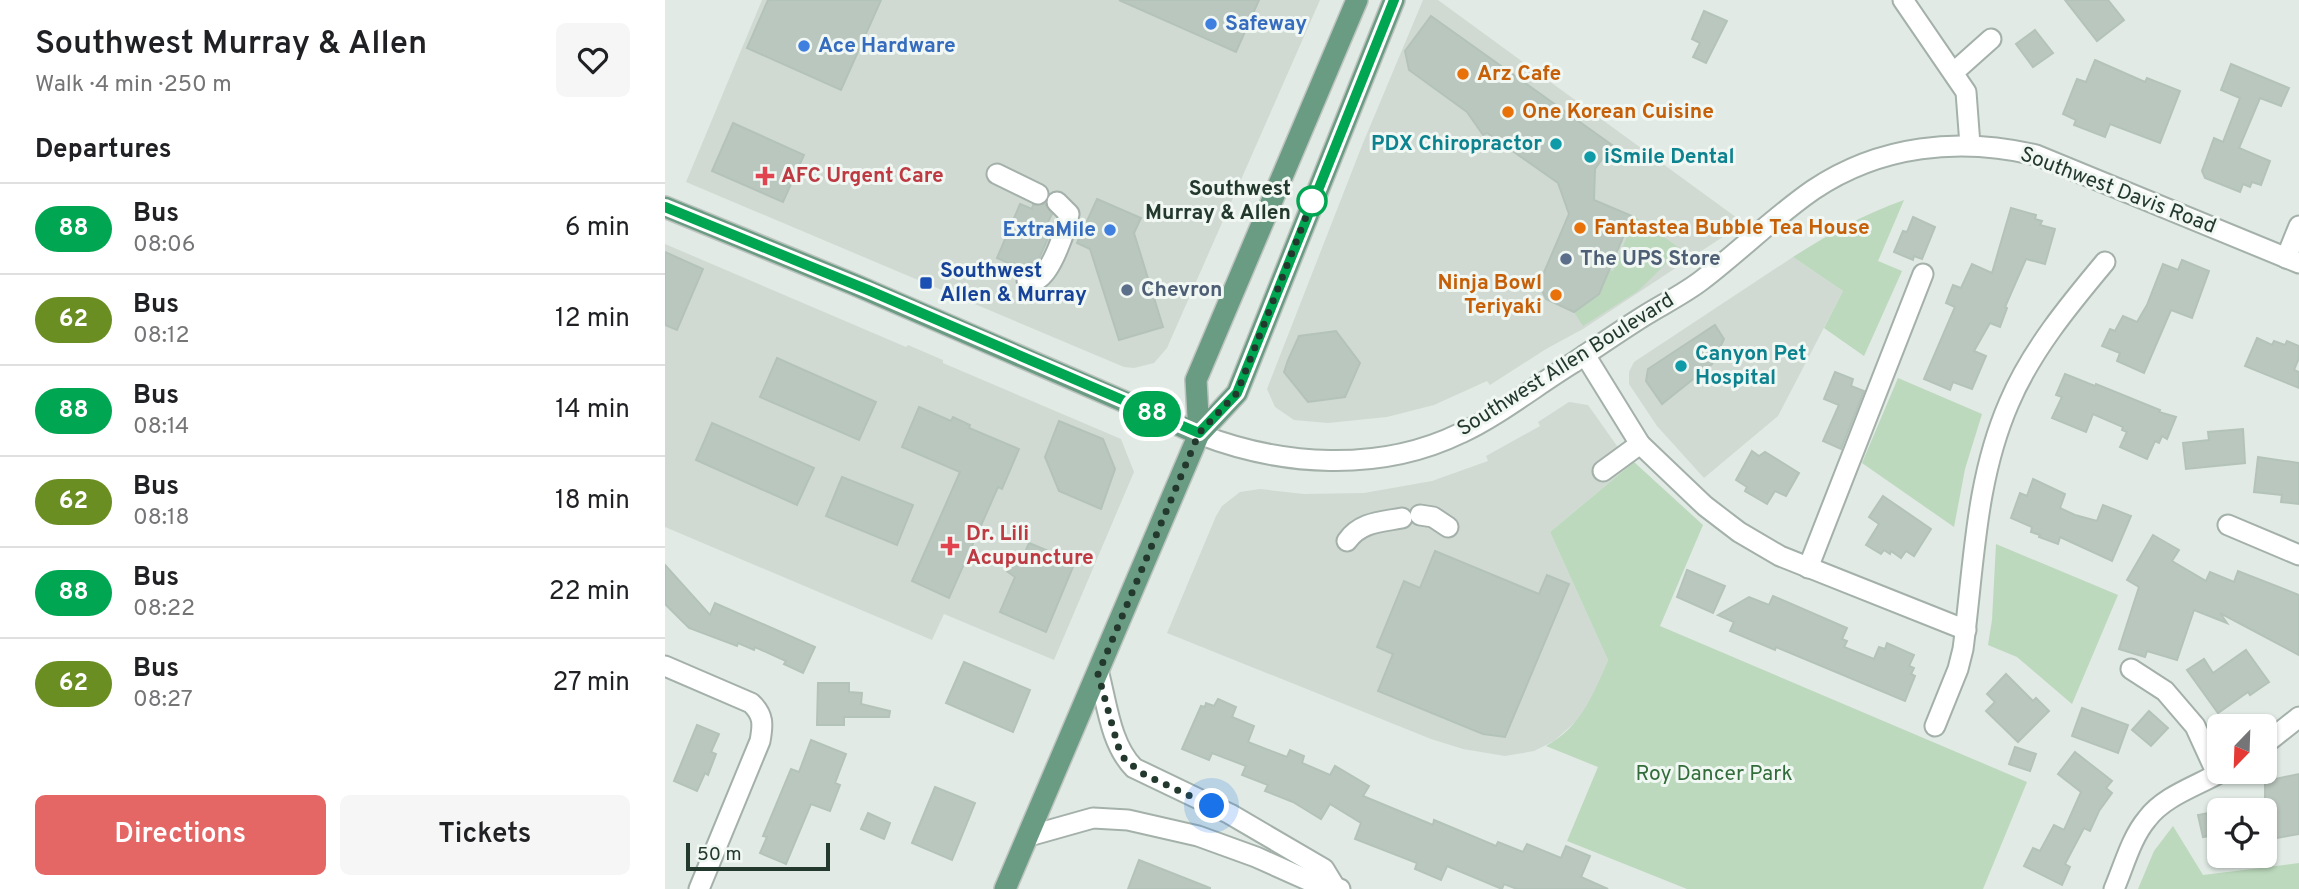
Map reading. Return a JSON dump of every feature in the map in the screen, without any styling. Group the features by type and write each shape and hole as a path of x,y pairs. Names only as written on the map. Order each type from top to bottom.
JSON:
{"main road":[{"path":"1199,433 1196,380 1357,0"},
{"path":"1005,889 1199,433 1237,393 1394,0"},
{"name":"Southwest Allen Boulevard","path":"665,207 868,290 1199,433"}],"street":[{"path":"1903,0 1968,96 1970,145"},
{"path":"1954,72 1991,39"},
{"name":"Southwest Allen Boulevard","path":"1199,433 1245,450 1298,459 1361,458 1402,453 1462,433 1699,282 1791,206 1847,170 1908,150 1970,145"},
{"name":"Southwest Davis Road","path":"1970,145 2016,150 2059,163 2293,261"},
{"path":"997,174 1038,194"},
{"path":"1027,281 1038,279 1048,269 1065,229 1069,214 1057,202"},
{"path":"2293,261 2299,226"},
{"path":"1935,726 1958,669 1966,630 1978,517 1986,473 2008,405 2035,354 2105,262"},
{"path":"1808,568 1923,274"},
{"path":"1584,355 1640,444 1705,506 1739,533 1808,568 1966,630"},
{"path":"1603,471 1640,444"},
{"path":"1347,541 1366,525 1411,517 1433,517 1448,527"},
{"path":"2228,525 2299,555"},
{"path":"665,666 737,696 751,703 762,714 760,741 699,889"},
{"path":"2131,669 2165,691 2195,726 2207,750"},
{"path":"1098,674 1118,746 1125,760 1134,768 1230,814 1325,869 1338,888"},
{"path":"2277,734 2299,717"},
{"path":"2114,889 2148,817 2174,797 2207,779"},
{"path":"1029,836 1093,818 1128,820 1198,836 1256,857 1314,883 1338,888"}],"shaded area":[{"path":"762,0 1320,0 1167,348 1154,363 1134,368 1124,367 686,182"},
{"path":"1423,0 1438,0 1744,223 1583,329 1490,385 1487,381 1434,405 1387,417 1328,423 1294,420 1275,407 1267,389 1363,143"},
{"path":"665,244 906,347 908,345 943,360 943,363 1121,439 1134,472 1054,660 944,614 932,640 665,527"},
{"path":"1793,257 1843,291 1778,416 1704,478 1657,426 1629,384 1629,372 1634,362"},
{"path":"1569,402 1588,405 1627,460 1634,462 1550,532 1608,660 1581,717 1554,741 1534,751 1505,756 1463,749 1431,739 1167,633 1216,516 1222,506 1240,492 1260,489 1304,494 1364,493 1432,481 1488,461 1486,456 1540,426 1538,422"}],"green space":[{"path":"1904,200 1878,261 1902,271 1864,356 1824,328 1843,291 1793,257 1847,225"},
{"path":"1635,217 1681,249 1638,291 1583,326 1574,312 1609,270 1613,271"},
{"path":"1898,378 1982,414 1965,469 1954,527 1862,463"},
{"name":"Roy Dancer Park","path":"1634,462 1703,525 1660,626 2027,782 1983,889 1687,889 1567,841 1598,767 1546,746 1568,729 1585,709 1608,660 1550,532"},
{"path":"1996,544 2118,595 2072,704 2017,657 1988,645"},
{"path":"2173,826 2203,875 2277,868 2277,866 2299,863 2299,889 2138,889 2154,851"}],"building":[{"name":"Ace Hardware","path":"768,0 881,0 841,90 747,48"},
{"name":"Safeway","path":"1119,0 1259,0 1236,52"},
{"path":"2065,0 2108,0 2124,20 2097,41"},
{"path":"1704,11 1727,21 1706,63 1693,57 1700,43 1692,39"},
{"path":"1431,16 1612,145 1595,169 1594,200 1632,216 1599,294 1574,312 1546,299 1539,284 1569,214 1558,183 1487,133 1483,135 1467,112 1409,70 1405,51"},
{"path":"2035,30 2053,53 2033,67 2016,44"},
{"path":"2095,60 2145,82 2147,78 2180,91 2160,143 2110,124 2105,137 2074,125 2076,120 2063,114 2077,79 2086,82"},
{"path":"2231,64 2289,88 2281,106 2260,98 2239,148 2270,161 2261,185 2252,182 2250,187 2243,184 2240,192 2205,178 2202,171 2214,138 2223,142 2240,98 2221,90"},
{"path":"733,123 804,155 783,202 712,171"},
{"name":"Chevron","path":"1097,199 1141,218 1134,233 1163,327 1119,340 1090,249 1077,243"},
{"path":"1020,204 1032,209 1033,205 1045,204 1052,214 1047,224 1053,227 1038,261 1035,265 1029,262 1024,270 997,258"},
{"path":"2011,208 2036,215 2035,219 2042,221 2040,225 2055,229 2045,264 2026,259 2005,307 2007,308 2000,327 1990,323 1974,351 1986,356 1972,389 1953,382 1950,390 1924,379 1955,307 1946,303 1953,285 1961,288 1972,264 1992,273"},
{"path":"1913,217 1935,227 1922,259 1914,256 1913,260 1894,252 1903,231 1907,232"},
{"path":"665,252 703,269 677,330 665,325"},
{"path":"2182,260 2209,271 2192,318 2171,310 2144,373 2117,361 2120,353 2102,346 2110,329 2115,331 2123,316 2137,322 2147,305 2163,264 2178,270"},
{"name":"Canyon Pet Hospital","path":"1715,325 1724,339 1712,364 1662,404 1646,381 1648,369"},
{"path":"1336,331 1360,363 1345,397 1308,402 1284,372 1288,360 1299,336"},
{"path":"2257,338 2272,345 2274,341 2285,345 2287,341 2299,346 2299,358 2294,370 2299,372 2299,388 2245,366"},
{"path":"777,358 876,402 859,440 760,397"},
{"path":"1835,372 1853,379 1851,386 1864,391 1841,449 1823,441 1839,405 1824,399"},
{"path":"2065,374 2176,417 2167,439 2162,436 2159,443 2155,441 2147,459 2120,447 2127,432 2122,430 2123,427 2093,414 2086,432 2052,418 2062,397 2056,395"},
{"path":"919,407 951,421 953,417 970,425 969,428 1019,449 1002,489 998,487 949,598 912,581 960,472 902,447"},
{"path":"1059,421 1103,439 1115,469 1101,509 1059,491 1045,457"},
{"path":"712,423 814,468 797,505 696,460"},
{"path":"2243,429 2245,463 2186,469 2183,443 2209,440 2208,432"},
{"path":"1752,451 1759,456 1765,452 1799,473 1786,496 1775,491 1767,504 1745,491 1747,487 1736,480"},
{"path":"2258,457 2299,463 2299,504 2281,502 2282,495 2254,492"},
{"path":"842,477 913,505 897,545 826,516"},
{"path":"2033,479 2065,494 2060,508 2075,515 2097,521 2103,505 2131,516 2112,561 2060,537 2058,544 2039,537 2040,535 2031,532 2032,527 2011,518 2020,493 2027,496"},
{"path":"1883,496 1931,529 1914,556 1906,551 1901,558 1891,551 1890,554 1884,550 1881,554 1866,545 1879,524 1869,517"},
{"path":"2153,535 2179,550 2172,561 2206,581 2210,572 2234,582 2238,571 2299,595 2299,655 2220,613 2227,623 2194,610 2177,660 2147,651 2145,657 2119,649 2139,587 2127,580"},
{"path":"1029,543 1075,562 1046,632 1000,612 1015,577 1005,570 1010,557 1022,559"},
{"path":"1435,551 1539,594 1547,575 1569,584 1505,737 1483,734 1378,691 1393,654 1377,647 1404,581 1420,588"},
{"path":"665,565 710,615 715,603 815,647 803,673 784,664 786,661 755,647 754,650 738,643 737,646 689,628 665,604"},
{"path":"1687,570 1725,586 1713,613 1677,597"},
{"path":"1773,596 1847,628 1842,639 1847,641 1844,647 1874,659 1879,647 1885,649 1887,643 1914,655 1909,666 1914,668 1911,674 1915,676 1905,701 1776,647 1775,650 1730,631 1734,622 1718,615 1749,597 1769,605"},
{"path":"2246,650 2269,682 2250,695 2248,692 2218,713 2187,670 2204,659 2213,673"},
{"path":"964,662 1030,690 1013,732 946,703"},
{"path":"2006,674 2033,701 2036,698 2049,711 2018,742 1986,711 1995,702 1987,694"},
{"path":"818,683 849,683 849,692 862,693 861,704 890,711 889,717 844,717 844,725 817,725"},
{"path":"1218,699 1236,707 1232,717 1254,726 1248,742 1287,757 1290,750 1304,756 1302,763 1330,775 1335,766 1369,786 1363,796 1433,825 1434,820 1496,846 1498,842 1523,852 1527,844 1561,858 1566,846 1590,856 1581,877 1608,889 1517,889 1504,884 1502,889 1447,866 1441,880 1415,869 1417,863 1355,839 1361,823 1330,804 1321,819 1293,802 1265,791 1268,785 1242,775 1246,766 1212,753 1209,760 1182,749 1201,706 1205,707 1206,703 1214,706"},
{"path":"2082,708 2128,725 2118,753 2072,736"},
{"path":"2149,711 2168,728 2151,746 2132,730"},
{"path":"697,725 719,734 711,752 716,754 708,775 705,773 697,791 674,781"},
{"path":"811,740 846,754 835,783 840,785 830,811 811,804 786,864 760,853 767,837 763,836 791,769 799,772"},
{"path":"2015,747 2036,754 2030,771 2009,764"},
{"path":"2075,752 2112,781 2106,788 2112,793 2099,811 2090,831 2084,828 2065,864 2070,867 2062,885 2024,866 2033,848 2040,851 2054,825 2064,830 2081,792 2058,774"},
{"path":"2299,774 2299,834 2277,838 2277,798 2265,798 2265,784 2277,784 2277,779"},
{"path":"935,787 975,803 952,860 912,843"},
{"path":"868,813 890,823 884,839 861,829"},
{"path":"2207,813 2207,836 2203,837 2198,815"},
{"path":"1139,860 1210,888 1210,889 1128,889"}],"bus line":[{"name":"88","path":"665,207 868,290 1199,433 1237,393 1394,0"}],"place":[{"name":"Safeway","path":"1211,24"},
{"name":"Ace Hardware","path":"804,46"},
{"name":"Arz Cafe","path":"1463,74"},
{"name":"One Korean Cuisine","path":"1508,112"},
{"name":"PDX Chiropractor","path":"1556,144"},
{"name":"iSmile Dental","path":"1590,157"},
{"name":"AFC Urgent Care","path":"765,176"},
{"name":"Southwest Murray & Allen","path":"1312,201"},
{"name":"Fantastea Bubble Tea House","path":"1580,228"},
{"name":"ExtraMile","path":"1110,230"},
{"name":"The UPS Store","path":"1566,259"},
{"name":"Southwest Allen & Murray","path":"926,283"},
{"name":"Chevron","path":"1127,290"},
{"name":"Ninja Bowl Teriyaki","path":"1556,295"},
{"name":"Canyon Pet Hospital","path":"1681,366"},
{"name":"Dr. Lili Acupuncture","path":"950,546"}],"route":[{"path":"1212,806 1145,775 1125,760 1118,746 1098,674 1199,433 1237,393 1315,194 1312,201"}]}
